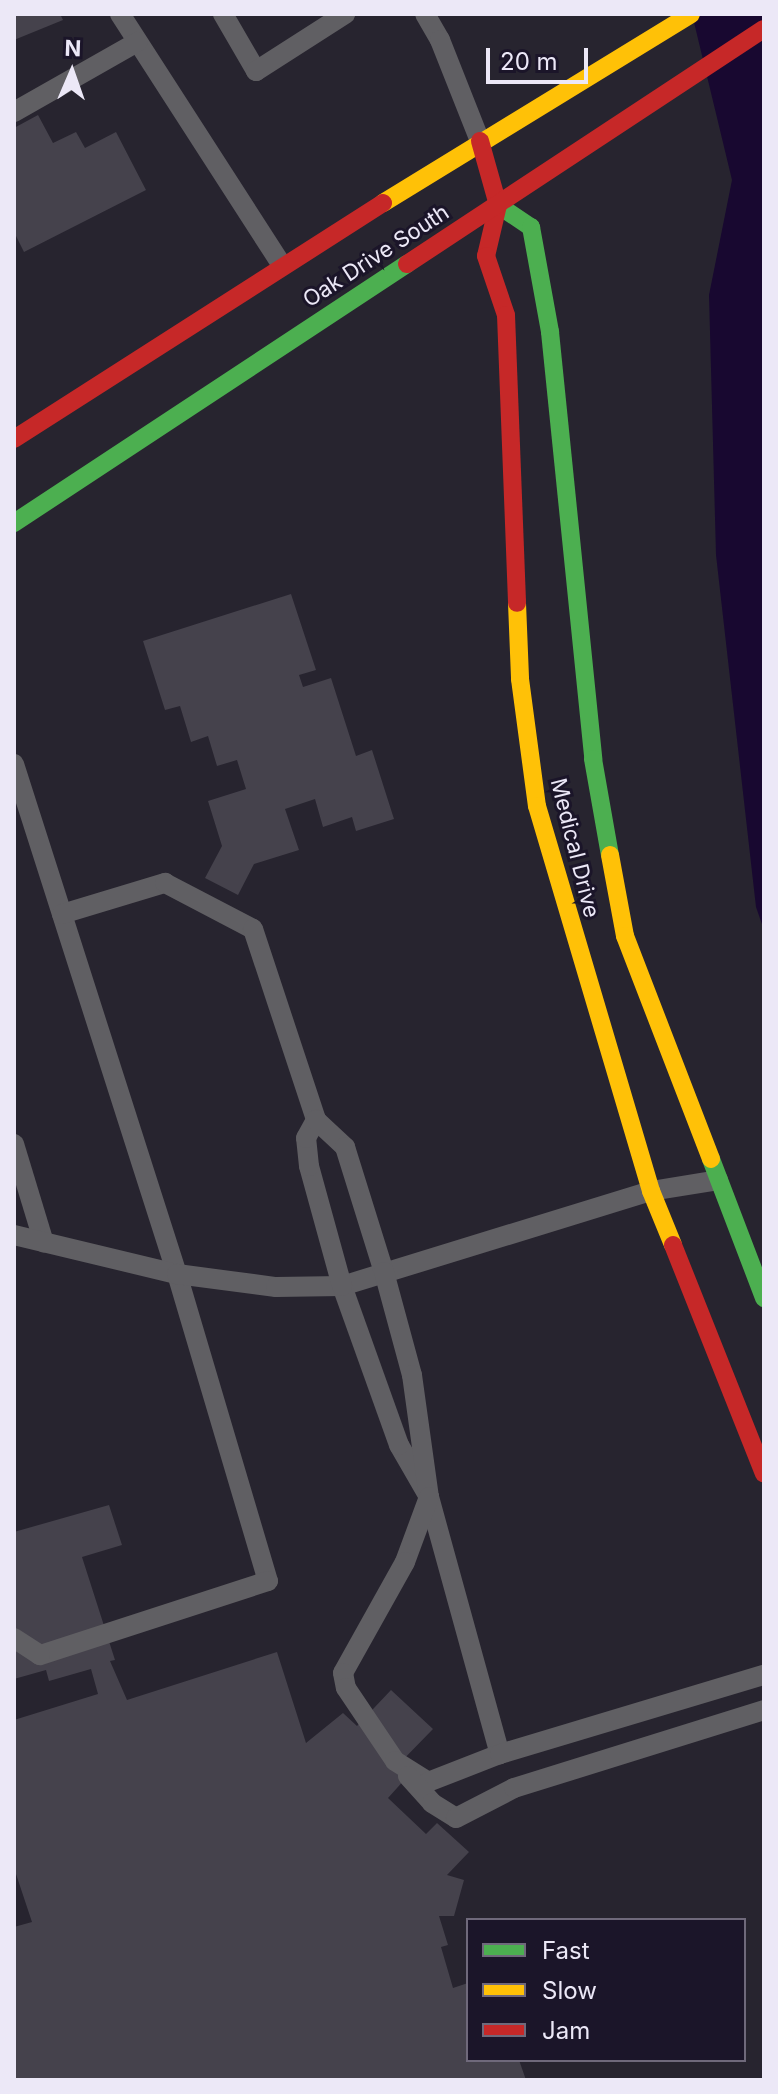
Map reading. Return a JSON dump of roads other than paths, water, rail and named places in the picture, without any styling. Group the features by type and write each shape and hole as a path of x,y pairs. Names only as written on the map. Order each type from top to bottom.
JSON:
{"street":[{"name":"Oak Drive South","path":"14,439 282,265 691,14"},
{"name":"Oak Drive South","path":"14,523 764,29"},
{"name":"Medical Drive","path":"480,141 498,205 486,256 506,315 520,679 537,806 651,1191 764,1474"},
{"name":"Medical Drive","path":"498,205 531,227 548,317 593,759 625,936 764,1298"}],"lane":[{"path":"120,14 282,265"},
{"path":"223,14 256,71 345,14"},
{"path":"425,14 480,141"},
{"path":"14,112 137,42"},
{"path":"14,764 177,1274 268,1581 40,1655 14,1638"},
{"path":"62,914 165,883 253,929 316,1120 345,1147 384,1272 422,1421 429,1497 500,1754"},
{"path":"316,1120 306,1138 309,1166 342,1286 388,1418 429,1497 405,1562 343,1673 346,1688 395,1761 432,1803 456,1818 514,1788 764,1710"},
{"path":"14,1144 44,1243"},
{"path":"14,1235 177,1274 276,1287 342,1286 651,1191 718,1180"},
{"path":"395,1761 428,1782 500,1754 764,1675"}]}
